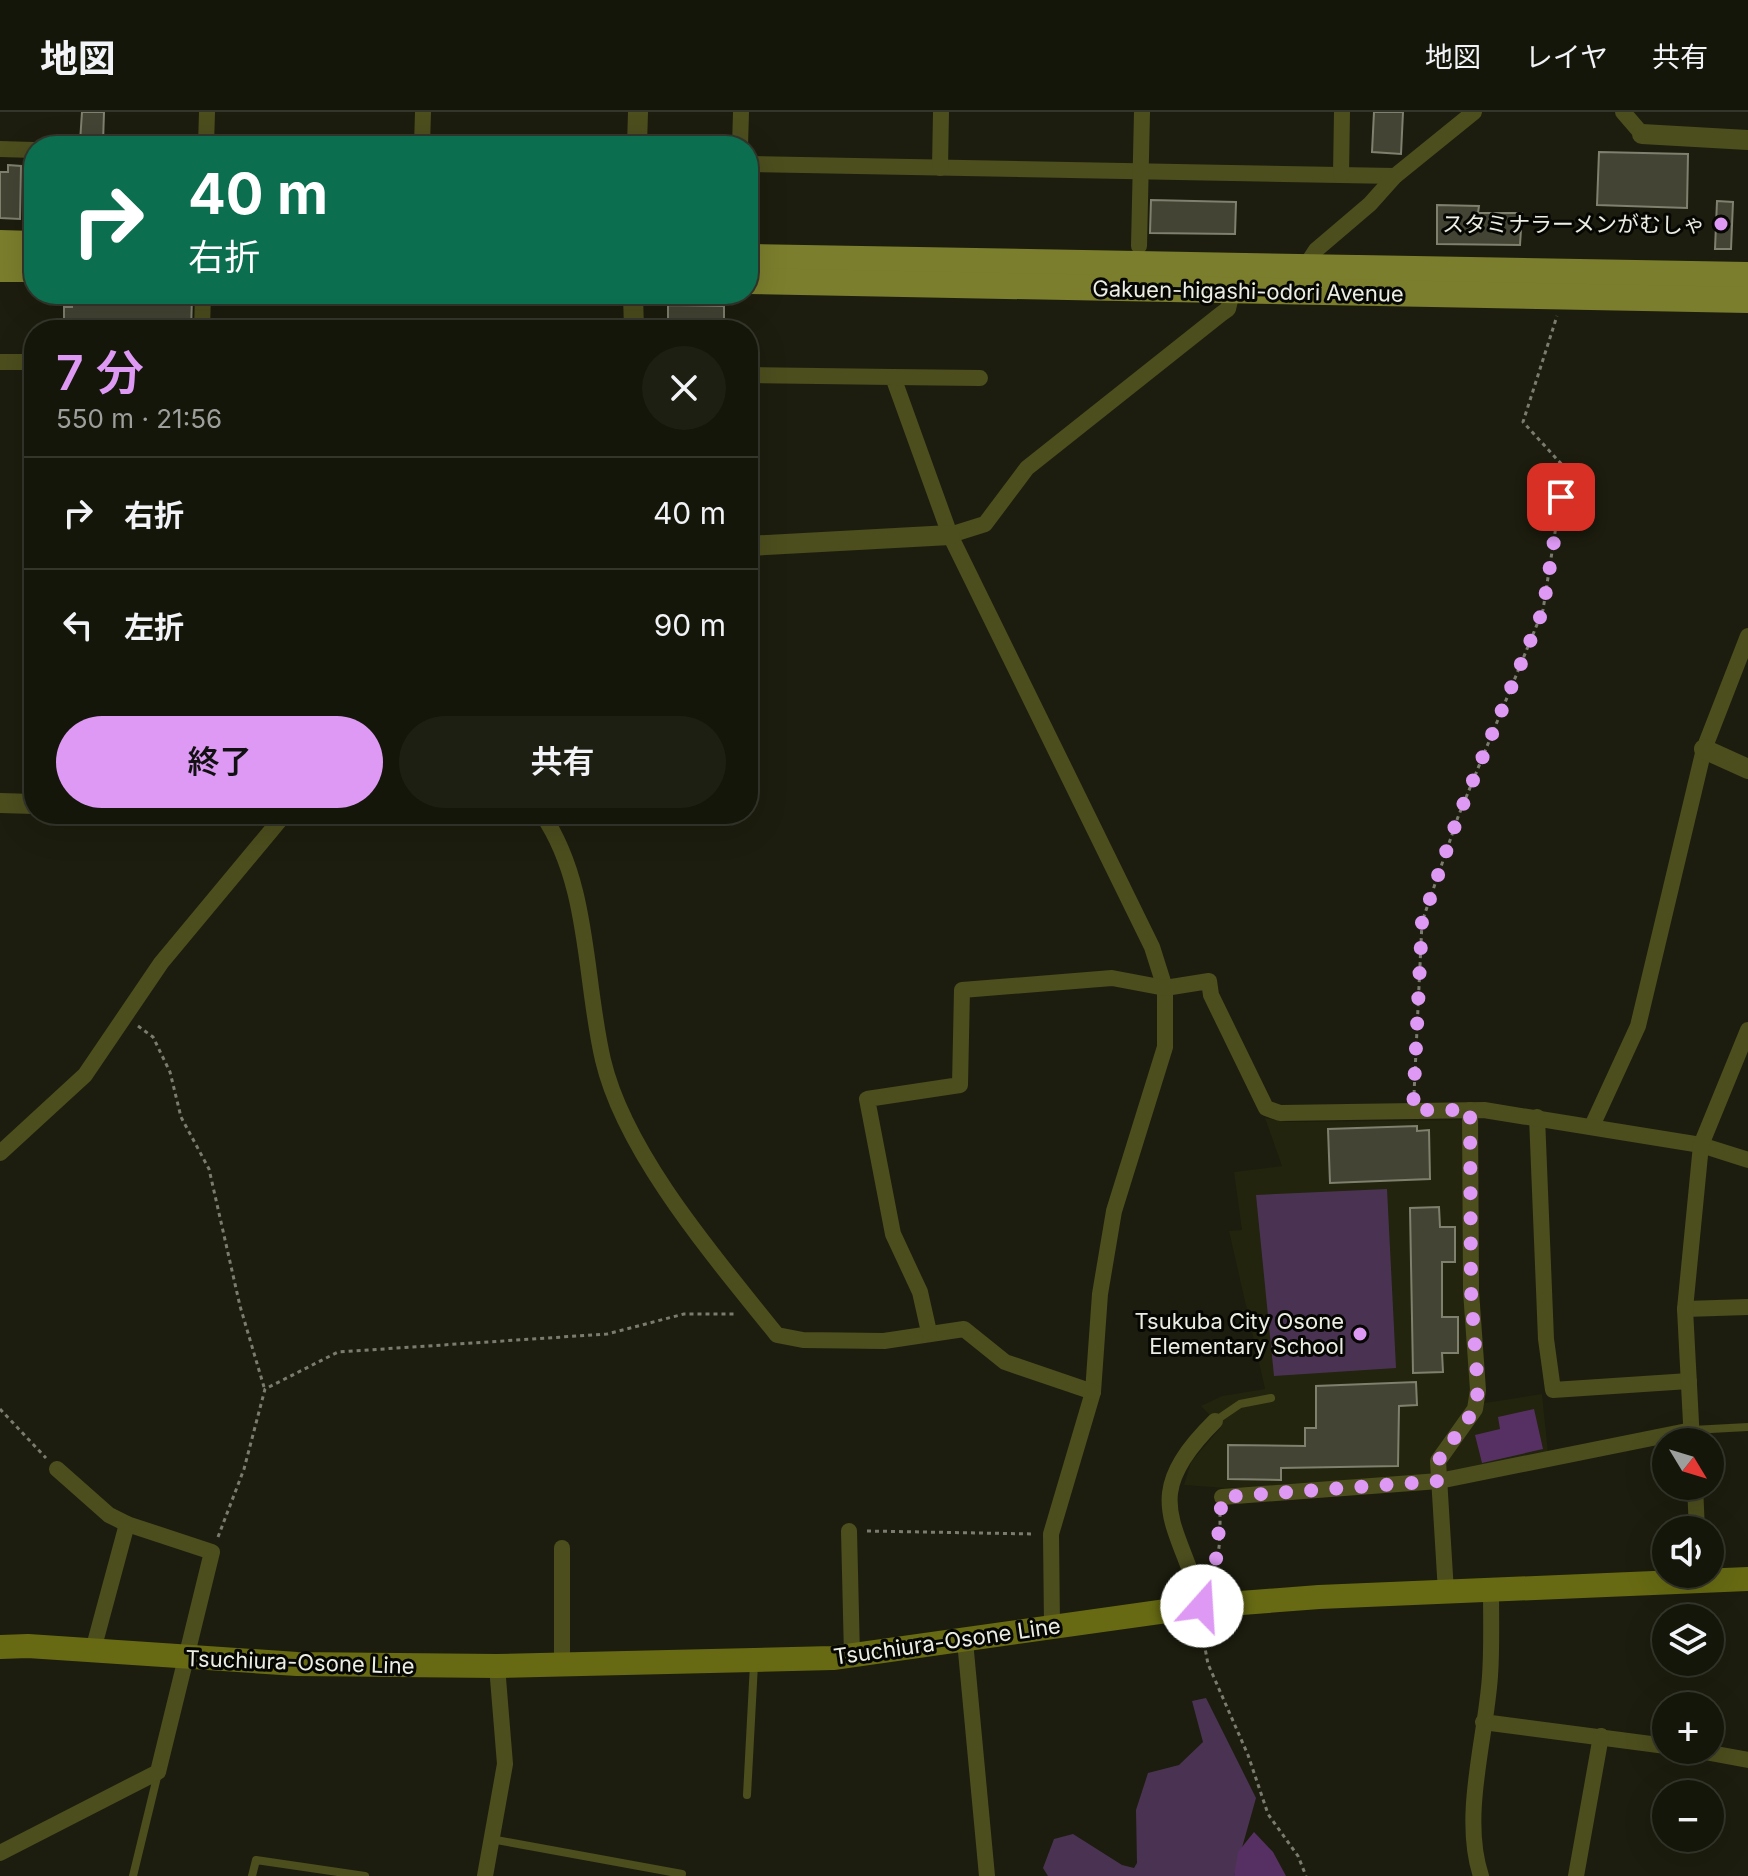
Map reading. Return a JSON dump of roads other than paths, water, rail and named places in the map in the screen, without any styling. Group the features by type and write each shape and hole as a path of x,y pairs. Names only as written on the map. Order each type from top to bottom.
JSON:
{"main road":[{"path":"0,243 24,244"},
{"name":"Gakuen-higashi-odori Avenue","path":"758,257 1748,275"},
{"path":"0,269 24,269"},
{"name":"Gakuen-higashi-odori Avenue","path":"758,281 1748,300"},
{"name":"Tsuchiura-Osone Line","path":"1724,1578 1748,1579"},
{"name":"Tsuchiura-Osone Line","path":"0,1647 93,1650 187,1659 497,1666 754,1660 852,1656 1200,1607 1319,1597 1652,1581"}],"street":[{"path":"206,136 207,112"},
{"path":"422,136 423,112"},
{"path":"637,136 638,112"},
{"path":"740,136 741,112"},
{"path":"940,168 941,112"},
{"path":"1139,246 1142,112"},
{"path":"1341,175 1342,112"},
{"path":"1305,267 1316,250 1370,204 1395,176 1474,112"},
{"path":"1623,112 1642,134 1748,140"},
{"path":"0,149 24,150"},
{"path":"758,164 1395,176"},
{"path":"758,545 950,535 985,524 1027,468 1228,309 1232,292"},
{"path":"0,362 24,362"},
{"path":"758,375 980,378"},
{"path":"893,377 950,535 1152,947 1165,988 1165,1047 1114,1211 1100,1294 1093,1392 1051,1534 1052,1626"},
{"path":"1592,1126 1638,1026 1704,749 1748,636"},
{"path":"1704,749 1748,769"},
{"path":"0,803 24,804"},
{"path":"0,1153 67,1095 161,963 277,824"},
{"path":"547,824 567,863 603,1060 617,1102 653,1167 777,1335 803,1340 884,1341 964,1329 1005,1362 1093,1392"},
{"path":"929,1332 920,1292 893,1234 867,1099 960,1085 962,990 1112,978 1165,988 1209,981 1211,995 1266,1108 1297,1114 1470,1110 1537,1117 1701,1145 1748,1160"},
{"path":"1692,1428 1685,1309 1701,1145 1748,1030"},
{"path":"1446,1592 1438,1461 1475,1409 1478,1390 1471,1291 1470,1110"},
{"path":"1537,1117 1546,1339 1553,1390 1689,1381"},
{"path":"1685,1309 1748,1307"},
{"path":"1200,1607 1168,1513 1168,1495 1187,1453 1215,1421"},
{"path":"1222,1497 1439,1481 1652,1443"},
{"path":"0,1853 158,1772 212,1552 109,1515 57,1469"},
{"path":"93,1650 127,1524"},
{"path":"849,1531 852,1656"},
{"path":"562,1548 562,1664"},
{"path":"1481,1876 1473,1851 1483,1722 1490,1677 1491,1590"},
{"path":"965,1641 987,1876"},
{"path":"485,1876 505,1764 497,1666"},
{"path":"1483,1722 1652,1744"},
{"path":"1576,1876 1601,1736"},
{"path":"1724,1756 1748,1760"}],"lane":[{"path":"1215,1421 1240,1404 1271,1398"},
{"path":"1724,1431 1748,1427"},
{"path":"747,1795 754,1660"},
{"path":"133,1876 158,1772"},
{"path":"491,1839 682,1874"},
{"path":"252,1876 256,1860 365,1876"}],"place":[{"name":"スタミナラーメンがむしゃ","path":"1721,224"},
{"name":"Tsukuba City Osone Elementary School","path":"1360,1334"}]}
